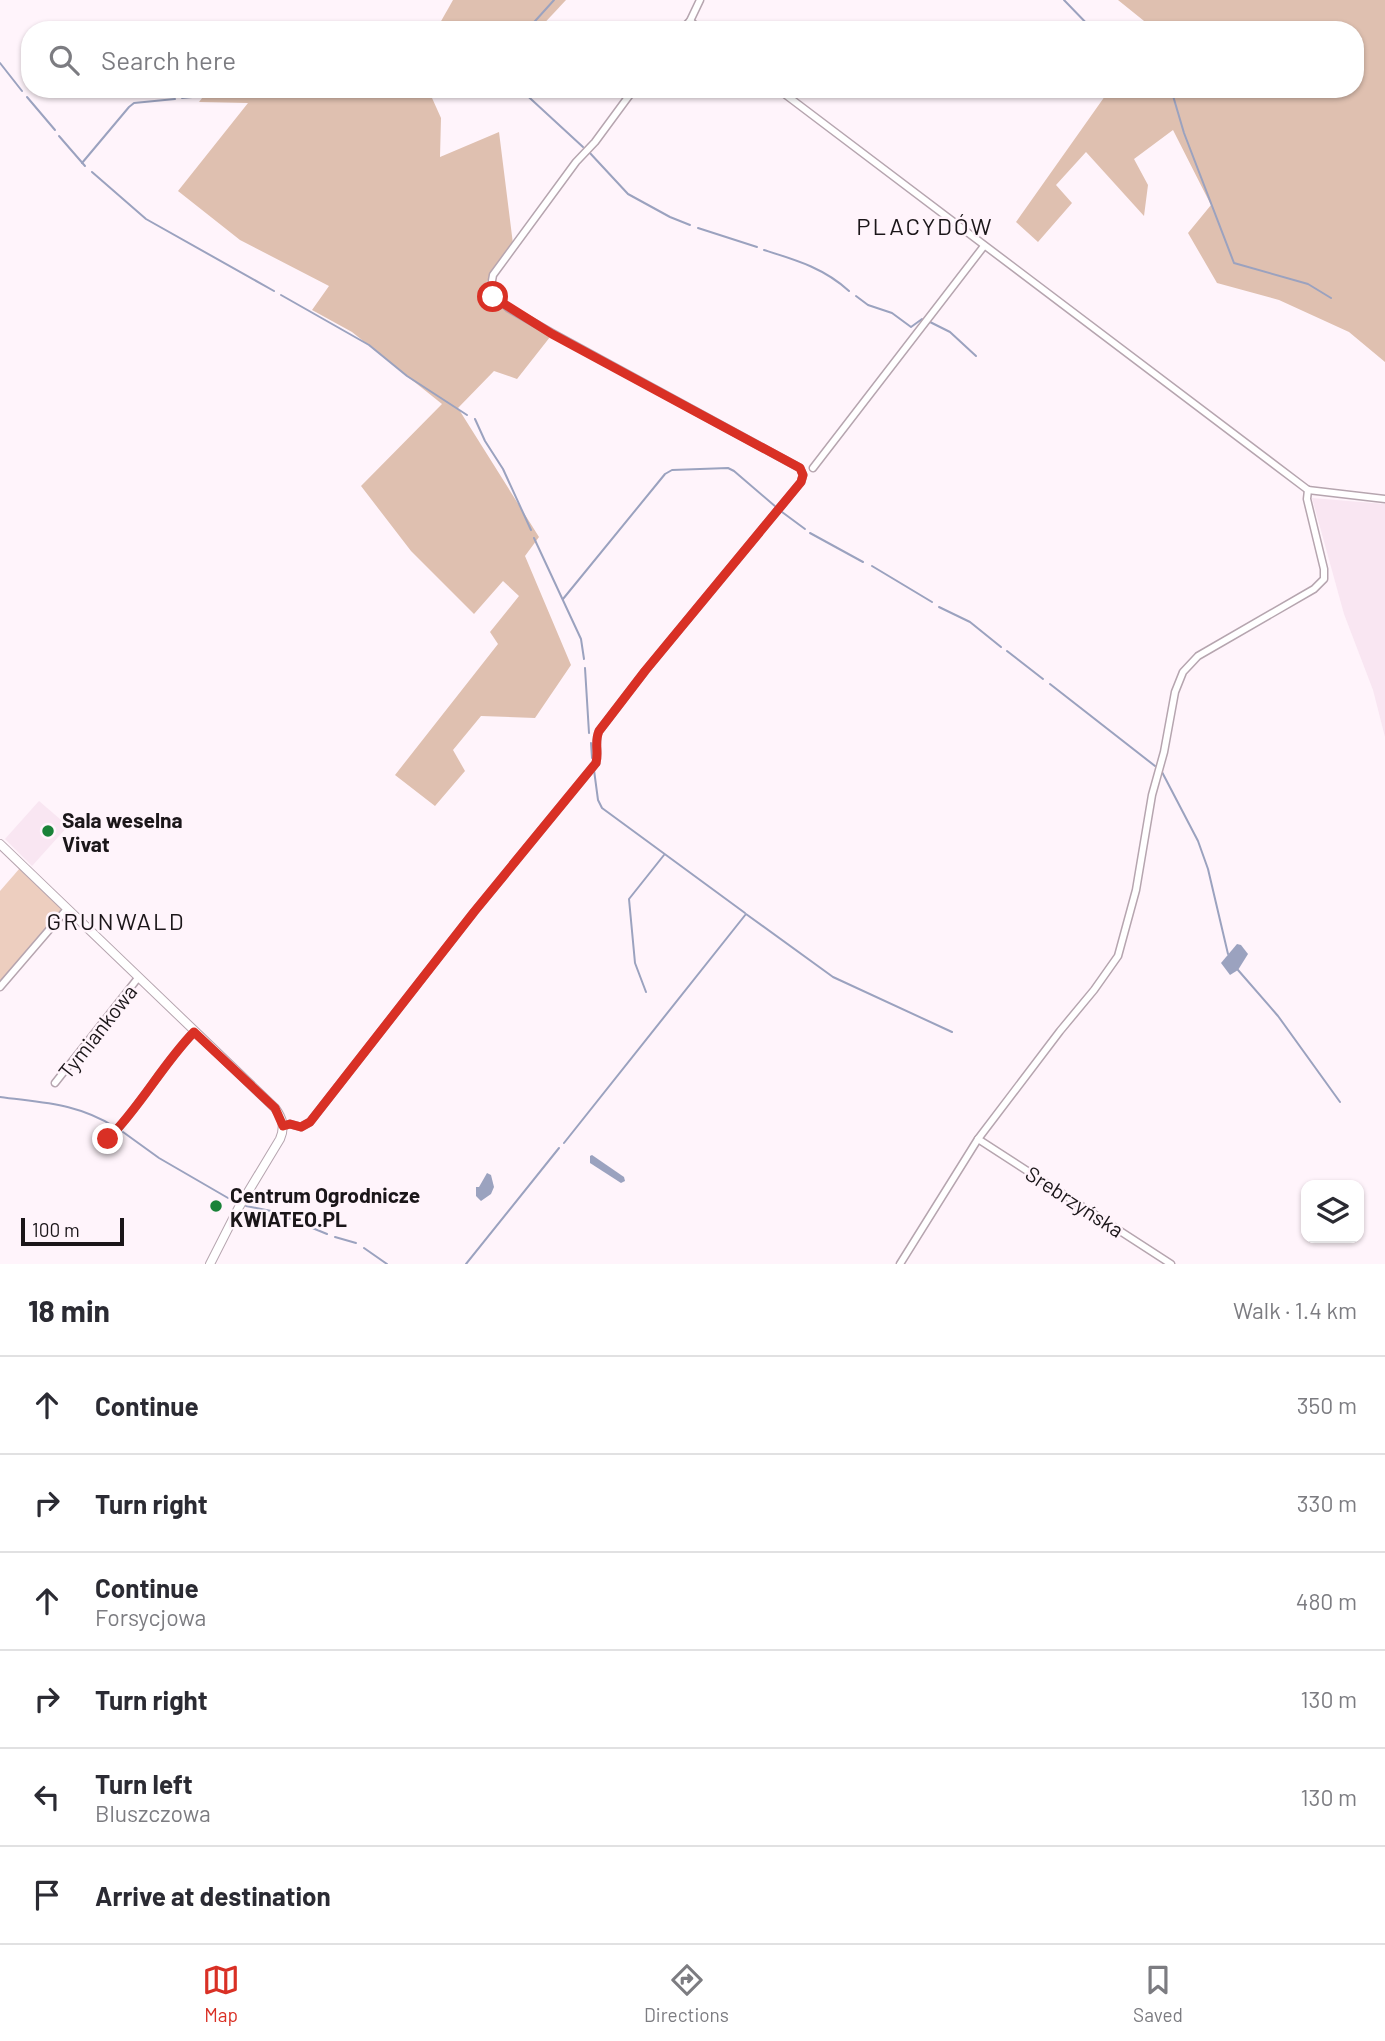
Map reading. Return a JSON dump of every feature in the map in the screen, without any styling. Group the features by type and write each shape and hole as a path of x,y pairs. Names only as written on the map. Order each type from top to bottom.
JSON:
{"street":[{"path":"690,21 700,0"},
{"path":"283,1126 290,1124 301,1127 310,1122 474,912 591,769 598,756 596,743 599,731 645,671 801,482 803,475 800,468 552,334 508,308 490,292 489,283 499,265 627,98"},
{"path":"790,98 1308,490 1385,499"},
{"path":"813,468 984,246"},
{"path":"900,1264 978,1139 1118,956 1130,916 1152,795 1164,752 1175,692 1183,672 1198,656 1314,589 1324,579 1307,499 1308,490"},
{"path":"0,844 275,1108 283,1126 279,1142 239,1207 209,1264"},
{"path":"0,988 67,909"},
{"name":"Tymiankowa","path":"55,1083 138,978"},
{"path":"108,1139 123,1124 164,1067 194,1032"},
{"name":"Srebrzyńska","path":"978,1139 1171,1264"}],"shaded area":[{"path":"453,0 566,0 546,21 441,21"},
{"path":"1118,0 1385,0 1385,362 1349,332 1279,300 1217,283 1188,233 1211,205 1173,130 1134,159 1148,185 1144,216 1086,152 1056,185 1072,203 1038,242 1016,222 1104,98 1364,98 1364,21 1144,21"},
{"path":"202,98 432,98 441,118 440,157 499,132 513,244 479,293 550,337 517,379 494,371 458,408 539,537 525,556 571,665 535,718 481,716 453,750 465,771 435,806 395,775 498,644 490,632 519,596 503,581 474,614 411,551 361,486 442,404 352,332 312,310 329,286 240,240 178,191 248,103 199,102"},
{"path":"1312,498 1385,504 1385,737 1373,690 1344,614"},
{"path":"39,801 68,826 32,866 5,839"},
{"path":"20,868 62,912 0,985 0,891"}],"water":[{"path":"1237,944 1248,954 1238,970 1230,975 1221,963"},
{"path":"592,1155 624,1177 625,1181 621,1183 590,1163"},
{"path":"487,1173 491,1175 494,1187 491,1194 481,1201 476,1196 476,1187 479,1187"}],"waterway":[{"path":"535,21 554,0"},
{"path":"1064,0 1084,21"},
{"path":"0,63 21,90"},
{"path":"28,98 55,130"},
{"path":"530,98 583,147"},
{"path":"1174,98 1184,133 1234,263 1308,284 1331,298"},
{"path":"82,163 134,103 175,99"},
{"path":"59,136 85,166"},
{"path":"589,152 628,194 690,225"},
{"path":"92,172 146,219 274,291"},
{"path":"698,228 757,247"},
{"path":"764,250 820,271 849,291"},
{"path":"281,295 369,345 407,376 467,415"},
{"path":"856,296 868,305 892,313 911,327 922,319"},
{"path":"930,322 950,332 976,356"},
{"path":"475,419 503,469 531,530"},
{"path":"563,599 665,474 672,470 728,468 776,507"},
{"path":"782,512 805,529"},
{"path":"810,533 863,562"},
{"path":"534,538 581,639 584,659"},
{"path":"872,566 932,602"},
{"path":"939,607 970,622 1001,647"},
{"path":"1007,651 1043,679"},
{"path":"585,668 589,733"},
{"path":"1050,684 1155,766"},
{"path":"591,743 592,758"},
{"path":"594,770 598,800 602,808 745,913"},
{"path":"1162,772 1198,841 1208,869 1228,954"},
{"path":"646,992 635,963 629,899 664,855"},
{"path":"564,1143 746,914 833,977 952,1032"},
{"path":"1238,970 1278,1016 1340,1102"},
{"path":"0,1097 73,1109 115,1127"},
{"path":"123,1132 159,1158 228,1198"},
{"path":"466,1264 559,1148"},
{"path":"246,1206 271,1211 327,1234"},
{"path":"335,1237 356,1243"},
{"path":"364,1248 387,1264"}],"place":[{"name":"Sala weselna Vivat","path":"48,831"},
{"name":"Centrum Ogrodnicze KWIATEO.PL","path":"216,1206"}],"district":[{"name":"PLACYDÓW","path":"925,225"},
{"name":"GRUNWALD","path":"116,920"}],"route":[{"path":"108,1139 123,1124 164,1067 194,1032 275,1108 283,1126 307,1125 474,912 596,763 596,737 599,731 700,603 801,482 803,475 800,468 552,334 493,297"}]}
